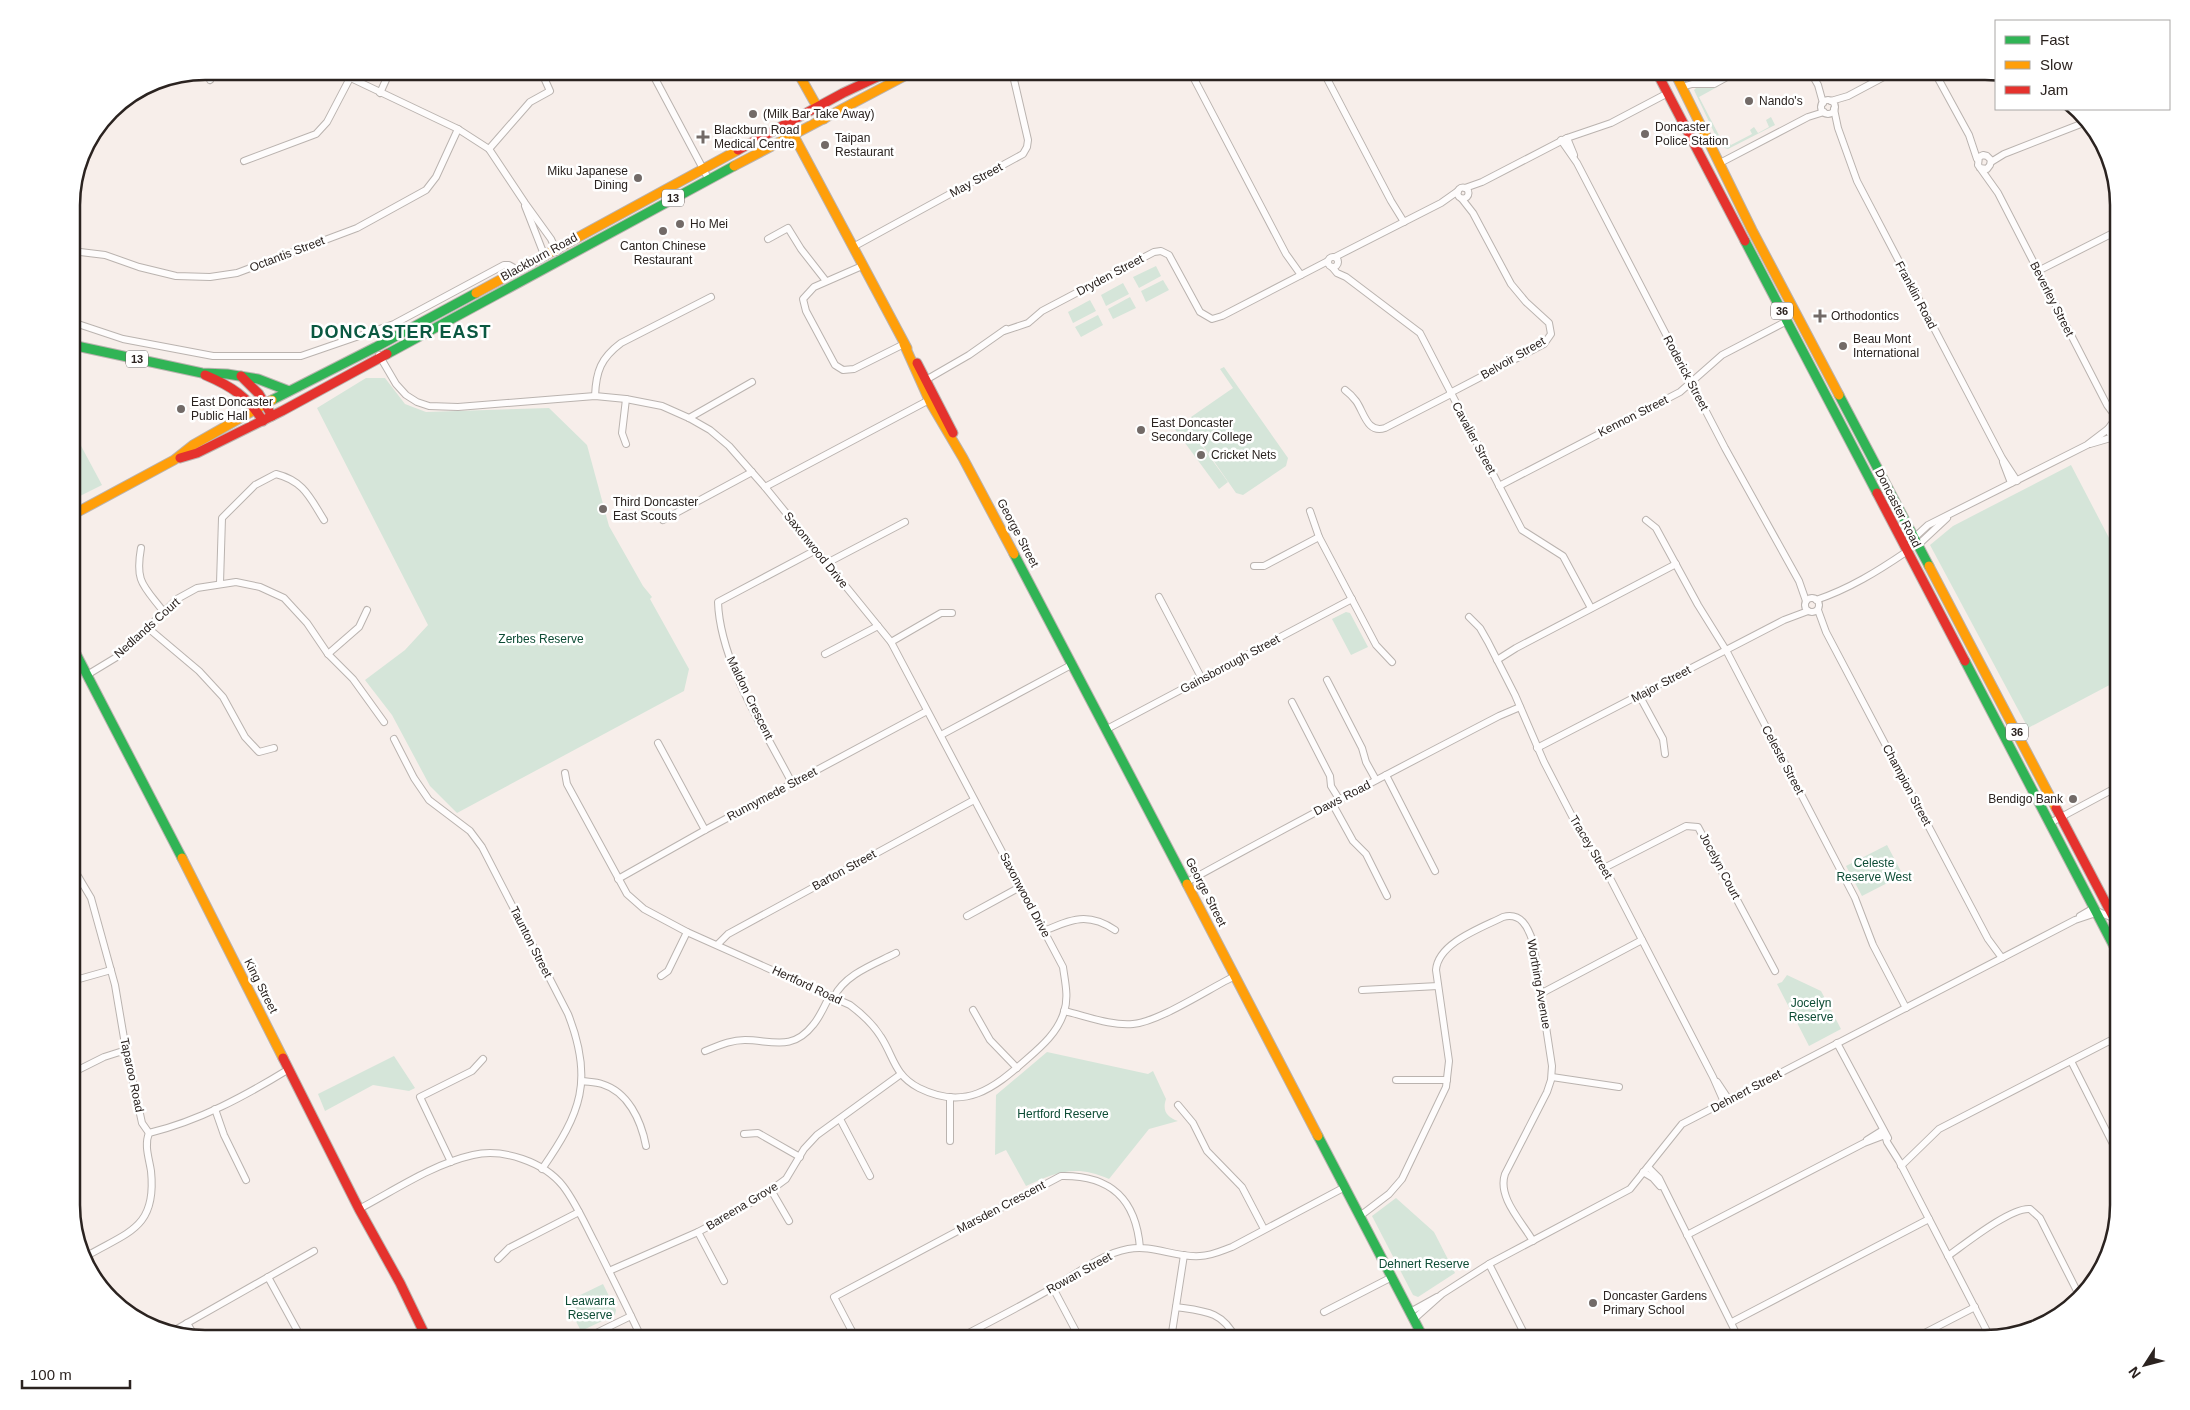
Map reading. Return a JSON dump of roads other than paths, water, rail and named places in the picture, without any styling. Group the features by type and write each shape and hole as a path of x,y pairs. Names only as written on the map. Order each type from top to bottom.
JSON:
{"main road":[{"path":"802,80 824,119"},
{"name":"Blackburn Road","path":"80,511 174,460 193,445 256,408 518,270 865,80"},
{"name":"Blackburn Road","path":"174,460 197,453 263,421 611,231 897,80"},
{"name":"Doncaster Road","path":"1659,80 1664,95 1787,321 1906,552 2110,939"},
{"name":"Doncaster Road","path":"1678,80 1752,230 2110,910"},
{"path":"1664,95 1680,84"},
{"name":"George Street","path":"787,123 1108,729 1420,1330"},
{"path":"605,221 611,231"},
{"name":"13","path":"80,347 202,373 258,379 289,391"},
{"name":"13","path":"202,373 244,394 256,408 263,421"},
{"path":"240,376 266,403 272,416"},
{"path":"1906,552 1916,542"},
{"name":"King Street","path":"80,661 224,939 359,1209 400,1283 423,1330"}],"street":[{"path":"244,161 316,134 327,122 349,80"},
{"path":"354,80 458,129 489,149 556,248 557,262 544,256 525,203"},
{"path":"380,93 386,80"},
{"path":"489,149 530,102 550,92 545,80"},
{"path":"656,80 709,180"},
{"name":"May Street","path":"853,247 1023,154 1028,141 1014,80"},
{"path":"1195,80 1298,277"},
{"path":"1328,80 1402,223"},
{"path":"1680,84 1684,80"},
{"path":"1680,84 1709,85 1724,80"},
{"name":"Franklin Road","path":"1815,80 1838,128 1856,181 2014,482"},
{"path":"1720,163 1878,80"},
{"name":"Beverley Street","path":"1940,80 1968,136 1978,165 1998,193 2110,409"},
{"name":"Dryden Street","path":"924,380 1004,331 1028,323 1042,311 1158,251 1169,255 1200,312 1212,319 1222,316 1312,270 1334,263 1350,250 1441,203 1463,194 1564,139 1611,123 1664,95"},
{"path":"1980,168 1988,160 2080,124"},
{"name":"Octantis Street","path":"80,252 105,255 139,267 176,276 210,277 237,273 357,228 426,190 436,176 458,129"},
{"name":"Beverley Street","path":"1968,136 1988,160 1998,193"},
{"name":"Roderick Street","path":"1564,139 1691,383 1812,605"},
{"path":"1977,159 1988,160"},
{"name":"Belvoir Street","path":"1451,393 1544,344 1551,334 1547,320 1526,302 1511,284 1463,194"},
{"path":"768,239 788,228 801,249 826,281"},
{"path":"2038,271 2110,235"},
{"name":"Cavalier Street","path":"1334,263 1346,277 1417,331 1522,530 1563,556 1591,608"},
{"path":"80,325 123,339 213,356 301,356 394,324 504,265 509,265 518,270"},
{"path":"862,266 814,287 803,299 806,310 835,365 844,370 854,370 904,344"},
{"path":"595,396 595,379 601,364 610,352 622,343 711,297"},
{"name":"Kennon Street","path":"1499,486 1680,392 1722,355 1787,321"},
{"name":"Saxonwood Drive","path":"376,346 396,384 406,395 429,406 458,406 595,396 626,399 662,406 689,418 710,430 729,446 765,487 891,642 1063,967 1067,993 1064,1011"},
{"path":"689,418 752,382"},
{"path":"1345,390 1356,401 1370,426 1378,430 1451,393"},
{"path":"765,487 931,398"},
{"path":"626,399 622,433 626,444"},
{"name":"Beverley Street","path":"2107,405 2110,426"},
{"path":"1916,542 1950,516 2087,445 2110,426"},
{"path":"2110,426 2110,434"},
{"path":"2087,445 2110,440"},
{"path":"663,520 752,472"},
{"path":"220,583 222,518 256,485 276,474 289,477 297,482 305,491 324,520"},
{"path":"1310,511 1319,537 1378,647 1392,662"},
{"name":"Celeste Street","path":"1646,520 1656,528 1726,650 1855,898 1872,942 1906,1008"},
{"path":"827,563 905,522"},
{"path":"1254,566 1264,566 1319,537"},
{"path":"141,548 138,568 143,585 163,611"},
{"name":"Maldon Crescent","path":"792,783 732,666 722,638 718,602 816,550"},
{"name":"Major Street","path":"1538,748 1878,571 1906,552"},
{"path":"1496,658 1676,564"},
{"name":"Nedlands Court","path":"87,675 120,655 177,599 197,588 220,583 236,582 260,587 284,598 307,623 328,654"},
{"path":"1159,597 1202,679"},
{"name":"Gainsborough Street","path":"1108,729 1352,599"},
{"name":"Champion Street","path":"1812,605 1999,960"},
{"path":"367,610 359,627 328,654 353,679 384,722"},
{"path":"891,642 941,613 952,613"},
{"name":"Tracey Street","path":"1469,617 1480,628 1496,658 1573,818 1604,868 1726,1101"},
{"path":"826,654 878,626"},
{"path":"148,628 199,671 223,697 245,737 259,752 274,748"},
{"path":"941,735 1073,664"},
{"path":"1327,680 1362,748 1366,762 1376,780"},
{"path":"1639,695 1663,739 1665,754"},
{"path":"1292,702 1330,776 1336,801 1353,841 1366,854 1388,896"},
{"name":"Daws Road","path":"1187,882 1519,705"},
{"name":"Runnymede Street","path":"618,879 704,830 927,711"},
{"name":"Taunton Street","path":"394,739 414,778 429,800 470,831 482,847 568,1014 578,1040 582,1057 582,1081 576,1111 559,1144 542,1169"},
{"path":"658,743 704,830"},
{"name":"Hertford Road","path":"565,772 567,784 627,894 644,909 687,932 718,944 850,1005 866,1017 882,1038 890,1058 901,1074 917,1087 934,1094 950,1097 980,1093 995,1086 1049,1039 1064,1011"},
{"path":"1386,775 1435,871"},
{"path":"2050,823 2110,791"},
{"name":"Barton Street","path":"718,944 728,934 974,800"},
{"name":"Jocelyn Court","path":"1604,868 1686,826 1698,827 1775,971"},
{"name":"Taparoo Road","path":"80,879 91,898 111,970 142,1123 149,1133 147,1138 152,1191 148,1210 140,1225 90,1254"},
{"path":"967,916 1020,886"},
{"name":"Dehnert Street","path":"1412,1315 1489,1264 1628,1191 1680,1126 2075,920 2089,910 2095,911"},
{"path":"2095,911 2110,919"},
{"name":"Worthing Avenue","path":"1359,1213 1378,1203 1393,1190 1406,1172 1439,1104 1447,1080 1449,1061 1438,986 1437,962 1444,949 1497,920 1509,916 1516,917 1522,921 1531,935 1551,1052 1552,1077 1547,1092 1503,1178 1503,1190 1530,1242"},
{"path":"1044,931 1064,922 1085,918 1102,921 1115,930"},
{"path":"661,976 668,971 687,932"},
{"path":"1542,993 1642,940"},
{"path":"704,1051 727,1042 746,1040 767,1044 786,1043 803,1034 812,1026 832,996 849,978 896,953"},
{"path":"80,979 111,970"},
{"path":"1064,1011 1118,1023 1134,1024 1153,1019 1235,976"},
{"path":"1362,990 1438,986"},
{"path":"974,1010 990,1040 1017,1068"},
{"path":"1900,1163 1939,1129 2110,1041"},
{"path":"1837,1043 1884,1133 1896,1151 1900,1163 1986,1330"},
{"path":"80,1069 104,1057 126,1050"},
{"path":"451,1162 420,1097 472,1071 483,1059"},
{"path":"2071,1061 2110,1138"},
{"path":"149,1133 177,1126 203,1116 289,1069"},
{"name":"Bareena Grove","path":"608,1271 698,1232 771,1190 786,1179 816,1135 901,1074"},
{"path":"1552,1077 1619,1087"},
{"path":"1396,1080 1447,1080"},
{"path":"582,1081 601,1083 618,1092 629,1104 642,1126 646,1146"},
{"path":"950,1097 950,1141"},
{"path":"1178,1105 1193,1123 1207,1152 1242,1187 1264,1229"},
{"path":"216,1109 224,1135 246,1180"},
{"path":"840,1119 870,1176"},
{"path":"744,1134 758,1133 800,1157"},
{"path":"1687,1235 1884,1133"},
{"path":"359,1209 451,1162 475,1154 501,1154 522,1159 542,1169 562,1185 579,1212 638,1330"},
{"path":"1646,1170 1664,1191 1735,1330"},
{"name":"Marsden Crescent","path":"851,1330 834,1298 1040,1186 1062,1176 1088,1177 1112,1188 1126,1202 1136,1220 1140,1248"},
{"name":"Rowan Street","path":"978,1330 1110,1254 1140,1248 1158,1248 1199,1257 1213,1254 1345,1187"},
{"path":"771,1190 789,1220"},
{"path":"1948,1256 1992,1225 2022,1210 2030,1209 2040,1218 2076,1290"},
{"path":"498,1259 509,1248 579,1212"},
{"path":"1732,1322 1929,1218"},
{"path":"698,1232 724,1281"},
{"path":"180,1328 314,1251"},
{"path":"1173,1330 1184,1255"},
{"path":"1489,1264 1522,1330"},
{"path":"268,1276 297,1330"},
{"path":"1324,1312 1392,1277"},
{"path":"1052,1288 1075,1330"},
{"path":"1176,1307 1205,1312 1220,1317 1232,1330"},
{"path":"1930,1330 1975,1307"},
{"path":"602,1330 631,1316"},
{"path":"187,1324 190,1329"}],"place":[{"name":"Nando's","path":"1749,101"},
{"name":"(Milk Bar Take Away)","path":"753,114"},
{"name":"Doncaster Police Station","path":"1645,134"},
{"name":"Blackburn Road Medical Centre","path":"703,137"},
{"name":"Taipan Restaurant","path":"825,145"},
{"name":"Miku Japanese Dining","path":"638,178"},
{"name":"Ho Mei","path":"680,224"},
{"name":"Canton Chinese Restaurant","path":"663,231"},
{"name":"Orthodontics","path":"1820,316"},
{"name":"Beau Mont International","path":"1843,346"},
{"name":"East Doncaster Public Hall","path":"181,409"},
{"name":"East Doncaster Secondary College","path":"1141,430"},
{"name":"Cricket Nets","path":"1201,455"},
{"name":"Third Doncaster East Scouts","path":"603,509"},
{"name":"Bendigo Bank","path":"2073,799"},
{"name":"Doncaster Gardens Primary School","path":"1593,1303"}],"district":[{"name":"DONCASTER EAST","path":"401,332"}],"park label":[{"name":"Zerbes Reserve","path":"541,639"},
{"name":"Celeste Reserve West","path":"1874,870"},
{"name":"Jocelyn Reserve","path":"1811,1010"},
{"name":"Hertford Reserve","path":"1063,1114"},
{"name":"Dehnert Reserve","path":"1424,1264"},
{"name":"Leawarra Reserve","path":"590,1308"}]}
